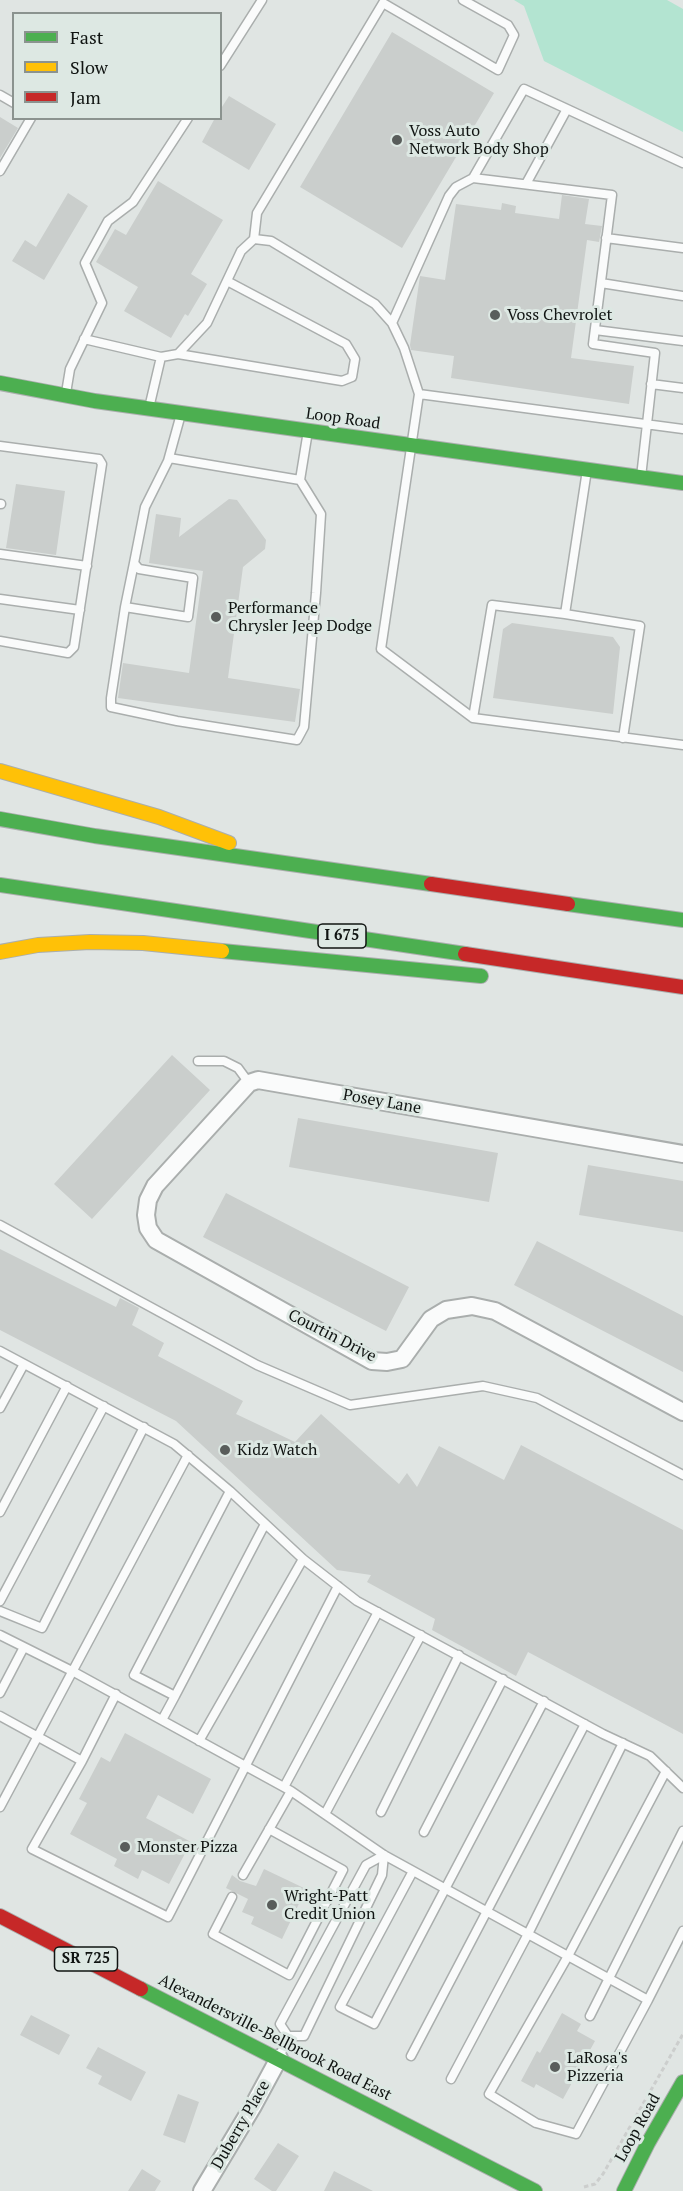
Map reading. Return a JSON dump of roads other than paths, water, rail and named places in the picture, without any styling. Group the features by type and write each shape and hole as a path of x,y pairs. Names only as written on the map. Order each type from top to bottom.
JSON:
{"main road":[{"name":"Loop Road","path":"0,383 66,396 181,413 683,483"},
{"path":"0,771 159,817 282,863"},
{"path":"0,819 95,836 683,920"},
{"name":"I 675","path":"0,885 683,987"},
{"path":"0,952 90,942 143,943 495,978"},
{"path":"589,987 683,996"},
{"name":"Alexandersville-Bellbrook Road East","path":"0,1916 279,2058 511,2186 535,2191"},
{"name":"Loop Road","path":"624,2191 648,2143 681,2091"}],"street":[{"name":"Posey Lane","path":"249,1083 258,1080 683,1154"},
{"name":"Courtin Drive","path":"249,1083 155,1186 148,1200 146,1215 148,1228 156,1240 372,1361 387,1362 402,1359 431,1319 446,1310 472,1306 495,1311 683,1412"},
{"name":"Duberry Place","path":"202,2191 279,2058"}],"lane":[{"path":"222,63 262,0"},
{"path":"178,354 207,323 241,251 254,239 257,213 383,3 498,70 514,35 508,25 463,0"},
{"path":"392,324 449,196 456,187 473,178 524,89 683,164"},
{"path":"526,184 567,109"},
{"path":"0,171 30,120"},
{"path":"66,396 70,369 102,303 85,263 108,221 133,202 187,120"},
{"path":"473,178 612,195 593,344 655,353 645,423 641,478"},
{"path":"606,238 683,248"},
{"path":"254,239 271,241 375,304 392,324 404,348 419,394 381,649 473,718 683,745"},
{"path":"84,339 161,357 178,354 342,381 352,377 355,358 346,344 227,281"},
{"path":"601,284 683,296"},
{"path":"595,330 683,341"},
{"path":"149,408 161,357"},
{"path":"651,384 683,388"},
{"path":"419,394 683,429"},
{"path":"181,413 169,458 145,507 125,607 111,707 177,721 297,740 304,727 321,514 300,480 309,430"},
{"path":"0,446 99,459 102,464 74,648 68,653 0,641"},
{"path":"169,458 300,480"},
{"path":"565,614 587,470"},
{"path":"0,554 87,566"},
{"path":"125,607 188,617 193,578 139,569 134,563"},
{"path":"0,598 80,610"},
{"path":"473,718 492,605 565,614 640,626 623,738"},
{"path":"198,1061 224,1061 238,1068 249,1083"},
{"path":"0,1225 257,1365 350,1405 483,1386 537,1398 683,1475"},
{"path":"0,1351 174,1443 303,1559 357,1601 585,1724 650,1756 683,1788"},
{"path":"0,1408 24,1364"},
{"path":"0,1512 67,1386"},
{"path":"0,1601 104,1406"},
{"path":"0,1611 42,1628 144,1427"},
{"path":"0,1808 188,1455"},
{"path":"175,1696 134,1675 230,1491"},
{"path":"162,1720 265,1524"},
{"path":"199,1741 303,1559"},
{"path":"116,1694 82,1761 32,1850 168,1917 338,1586"},
{"path":"243,1875 269,1829 287,1789 378,1612"},
{"path":"0,1635 116,1694 287,1789 384,1855 648,2000"},
{"path":"325,1814 421,1635"},
{"path":"0,1693 24,1647"},
{"path":"381,1812 459,1655"},
{"path":"424,1832 503,1679"},
{"path":"413,1871 340,2007 374,2024 544,1701"},
{"path":"0,1716 82,1761"},
{"path":"411,2056 585,1724"},
{"path":"451,2079 528,1934 623,1743"},
{"path":"666,1771 568,1956 489,2094 536,2123 576,2134 683,1931"},
{"path":"232,1897 213,1934 289,1975 343,1870 269,1829"},
{"path":"590,2016 683,1831"},
{"path":"288,2036 304,2036 382,1875 384,1855"},
{"path":"288,2036 280,2024 366,1865 384,1855"},
{"path":"279,2058 288,2036"}],"place":[{"name":"Voss Auto Network Body Shop","path":"397,140"},
{"name":"Voss Chevrolet","path":"495,315"},
{"name":"Performance Chrysler Jeep Dodge","path":"216,617"},
{"name":"Kidz Watch","path":"225,1450"},
{"name":"Monster Pizza","path":"125,1847"},
{"name":"Wright-Patt Credit Union","path":"272,1905"},
{"name":"LaRosa's Pizzeria","path":"555,2067"}]}
